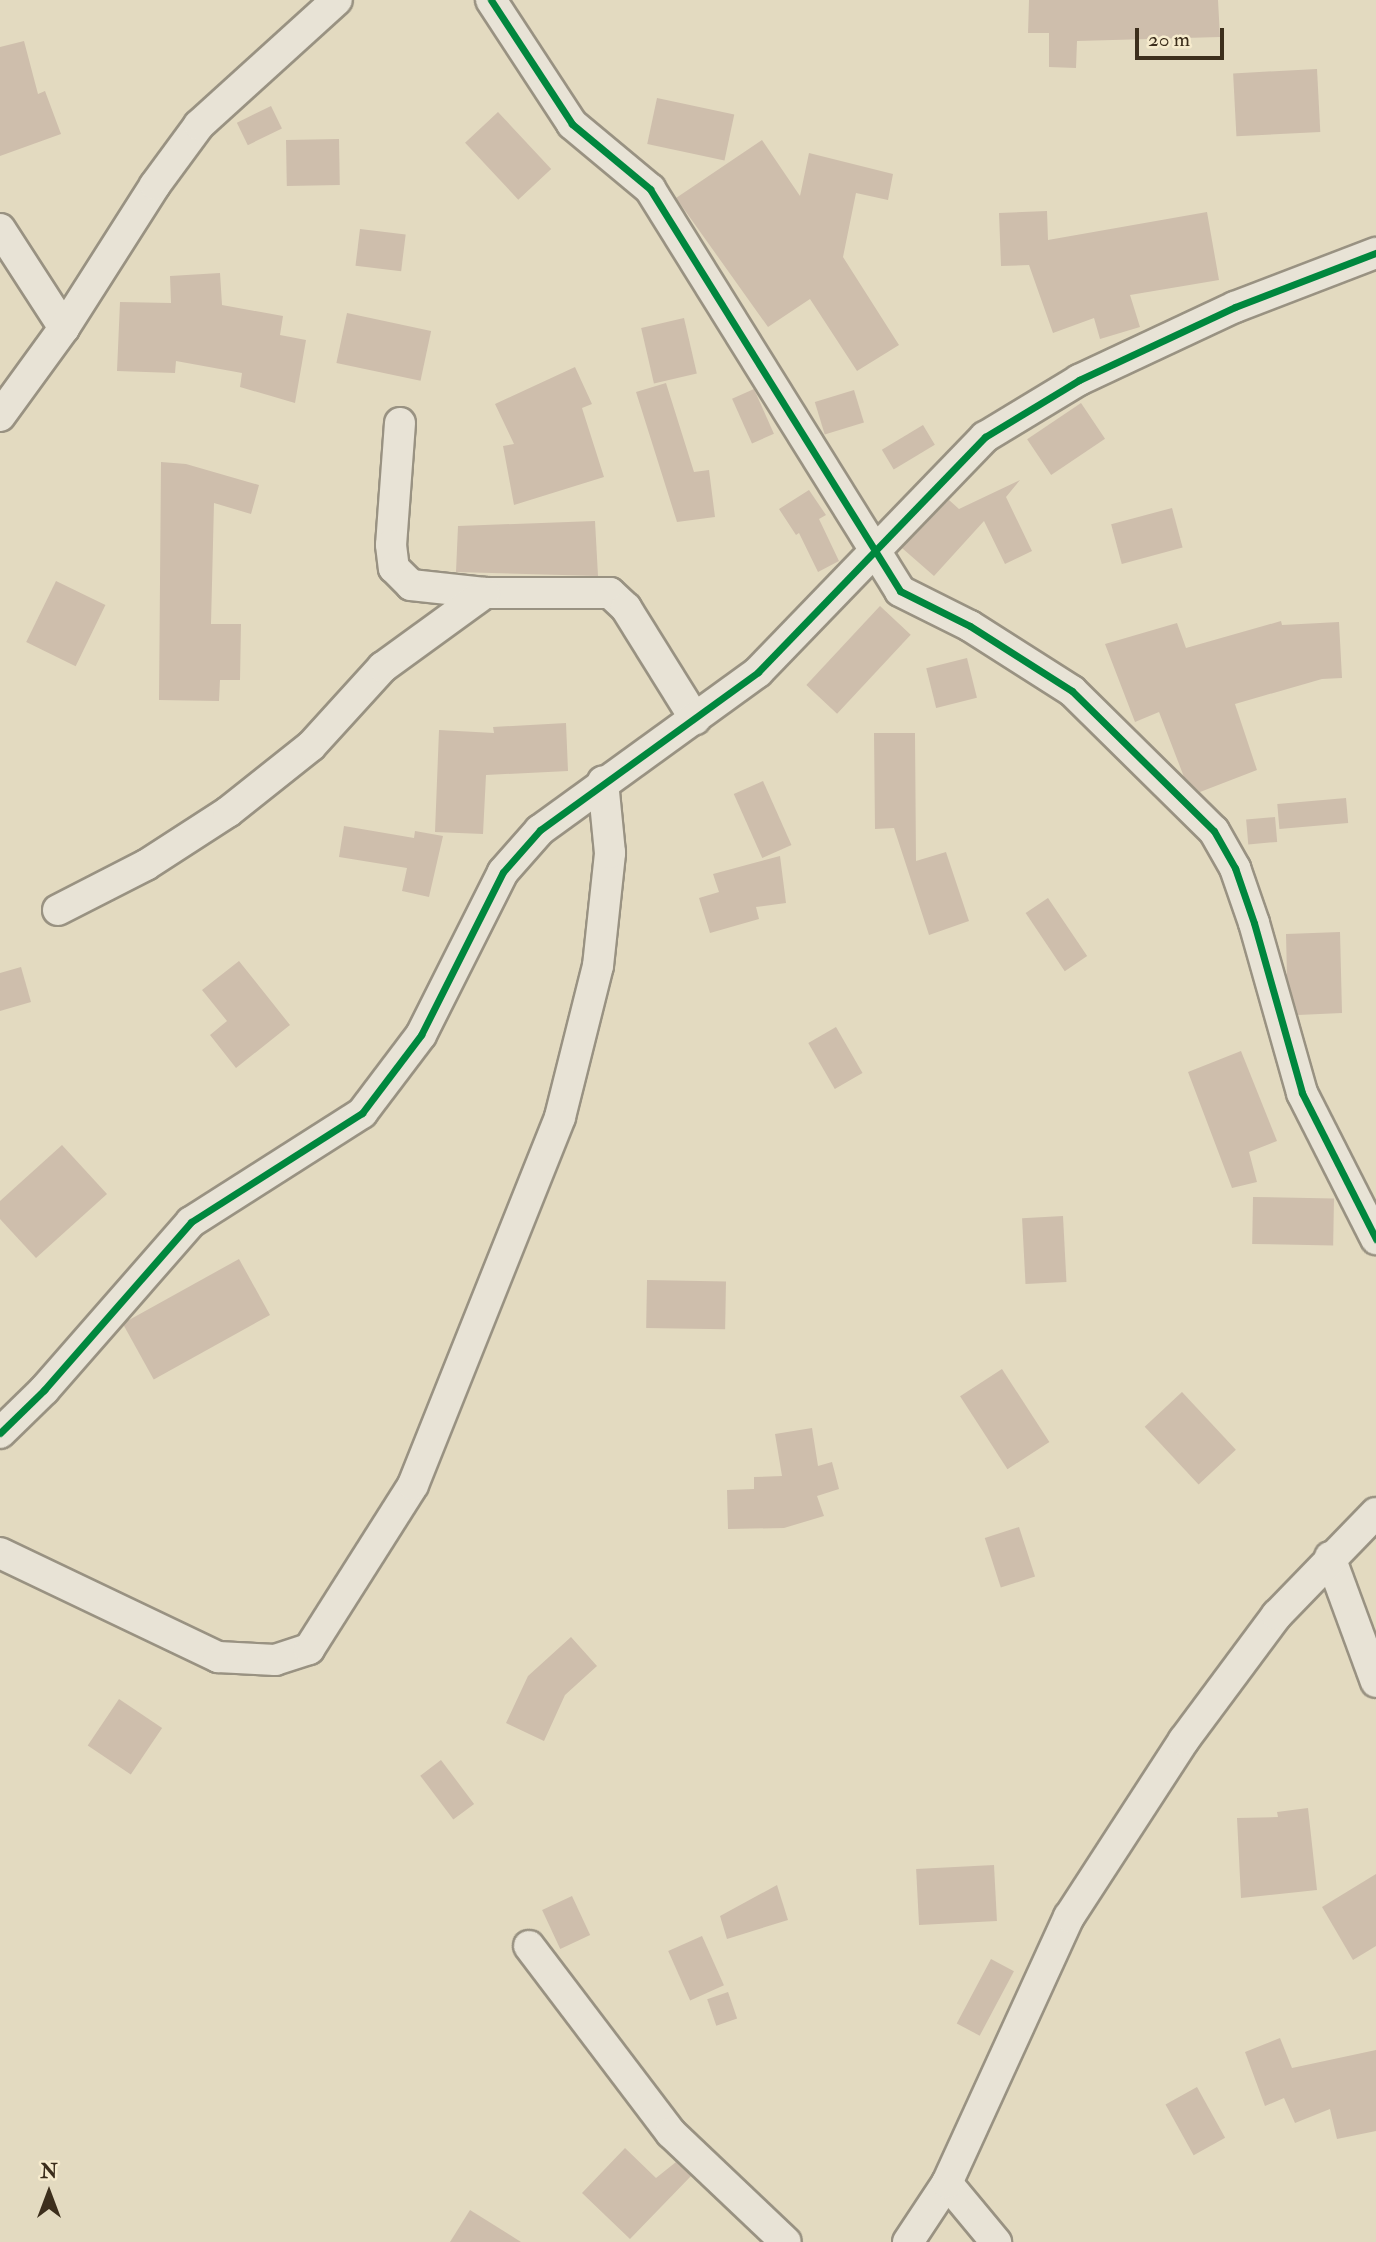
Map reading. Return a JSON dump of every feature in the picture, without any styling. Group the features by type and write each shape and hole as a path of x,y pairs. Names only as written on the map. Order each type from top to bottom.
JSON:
{"street":[{"path":"0,416 64,328 155,185 199,125 337,0"},
{"path":"491,0 572,124 650,189 872,550 900,591 970,626 1072,691 1214,831 1235,868 1254,923 1303,1093 1376,1239"},
{"path":"0,229 64,328"},
{"path":"0,1433 44,1390 191,1222 362,1113 421,1035 503,872 540,830 758,672 872,550 985,437 1079,380 1235,307 1376,253"},
{"path":"400,423 391,545 394,568 411,585 485,593 610,593 626,608 695,719"},
{"path":"58,911 146,865 229,812 310,746 383,667 485,593"},
{"path":"0,1553 218,1657 275,1660 309,1649 413,1485 561,1117 598,966 610,853 603,782"},
{"path":"908,2242 947,2183 1069,1917 1184,1740 1278,1615 1330,1557 1376,1513"},
{"path":"1330,1557 1376,1682"},
{"path":"528,1946 671,2133 786,2242"},
{"path":"947,2183 996,2242"}],"building":[{"path":"1029,0 1218,0 1220,37 1077,41 1076,68 1049,67 1049,33 1028,33"},
{"path":"24,41 38,94 45,91 61,134 0,156 0,47"},
{"path":"1317,69 1320,132 1236,136 1233,73"},
{"path":"657,98 734,114 725,160 647,144"},
{"path":"271,106 282,128 248,145 237,123"},
{"path":"498,112 551,169 518,200 465,143"},
{"path":"339,139 340,185 287,186 286,140"},
{"path":"762,140 800,196 809,153 893,174 888,200 856,193 843,257 899,345 857,371 810,299 768,327 676,198"},
{"path":"1047,211 1048,240 1207,212 1219,280 1130,295 1140,327 1100,339 1094,318 1053,333 1029,265 1001,266 999,213"},
{"path":"360,229 406,235 401,271 355,266"},
{"path":"220,273 222,305 283,316 280,335 306,340 295,403 240,387 242,373 176,361 175,373 117,371 120,302 171,303 170,276"},
{"path":"347,313 431,331 421,381 336,363"},
{"path":"684,318 697,374 654,383 641,328"},
{"path":"575,367 592,404 582,408 604,477 514,505 503,446 514,444 495,404"},
{"path":"666,383 694,472 709,470 715,517 677,522 636,392"},
{"path":"754,389 774,434 752,444 732,399"},
{"path":"854,390 864,423 825,435 815,402"},
{"path":"1081,403 1105,439 1051,475 1027,439"},
{"path":"923,425 935,445 894,469 882,450"},
{"path":"161,462 186,464 259,485 251,514 214,503 211,624 241,624 240,680 220,680 219,701 159,700"},
{"path":"1020,480 1006,497 1032,551 1005,564 984,521 934,576 902,548 949,500 959,509"},
{"path":"809,490 826,515 819,519 839,561 818,572 799,533 796,535 779,509"},
{"path":"1172,508 1183,548 1122,564 1111,524"},
{"path":"595,521 598,576 456,572 458,526"},
{"path":"56,581 105,605 76,666 26,642"},
{"path":"880,606 911,635 837,714 806,685"},
{"path":"1281,621 1282,625 1339,622 1342,678 1322,679 1235,704 1257,770 1200,792 1184,777 1159,712 1135,722 1105,644 1177,623 1186,648"},
{"path":"967,658 977,698 936,708 926,668"},
{"path":"566,723 568,771 486,775 483,834 435,832 439,730 494,733 493,727"},
{"path":"874,733 915,733 916,861 946,852 969,921 929,935 894,828 875,829"},
{"path":"763,781 791,845 762,858 734,794"},
{"path":"1346,798 1348,823 1279,829 1277,804"},
{"path":"1275,817 1277,842 1248,844 1246,820"},
{"path":"344,826 414,838 415,831 443,836 429,897 402,891 407,868 339,857"},
{"path":"780,856 786,903 756,907 759,919 710,933 699,898 719,892 713,874"},
{"path":"1048,898 1087,956 1065,971 1026,913"},
{"path":"1340,932 1342,1013 1298,1015 1287,977 1286,934"},
{"path":"239,961 290,1025 236,1068 210,1035 227,1021 202,990"},
{"path":"21,967 31,1002 0,1011 0,973"},
{"path":"836,1027 862,1073 835,1089 808,1043"},
{"path":"1241,1051 1277,1141 1249,1152 1257,1182 1232,1188 1188,1072"},
{"path":"62,1145 107,1194 36,1258 0,1219 0,1201"},
{"path":"1253,1197 1334,1198 1333,1245 1252,1244"},
{"path":"1063,1216 1066,1282 1026,1284 1022,1218"},
{"path":"239,1259 270,1315 154,1379 123,1323"},
{"path":"647,1280 726,1281 725,1329 646,1328"},
{"path":"1002,1369 1049,1442 1007,1469 960,1396"},
{"path":"1182,1392 1236,1450 1199,1485 1145,1427"},
{"path":"812,1428 818,1466 832,1462 839,1489 817,1496 824,1516 784,1528 728,1529 727,1490 754,1489 754,1477 782,1476 775,1434"},
{"path":"1019,1527 1035,1576 1001,1588 985,1538"},
{"path":"571,1637 597,1666 565,1695 544,1741 506,1723 528,1676"},
{"path":"119,1699 162,1728 131,1775 88,1745"},
{"path":"441,1760 474,1804 453,1820 420,1776"},
{"path":"1308,1808 1317,1890 1241,1898 1237,1818 1278,1817 1277,1812"},
{"path":"994,1865 997,1921 919,1925 916,1869"},
{"path":"1376,1874 1376,1946 1353,1960 1322,1907"},
{"path":"777,1885 788,1920 727,1939 720,1916"},
{"path":"572,1896 590,1935 560,1949 542,1910"},
{"path":"702,1936 724,1985 690,2000 668,1951"},
{"path":"991,1959 1014,1971 980,2036 957,2023"},
{"path":"728,1992 737,2018 716,2026 707,1999"},
{"path":"1280,2038 1292,2068 1376,2050 1376,2131 1337,2139 1330,2109 1295,2123 1284,2098 1265,2106 1245,2052"},
{"path":"1197,2087 1225,2138 1194,2155 1166,2104"},
{"path":"625,2148 656,2178 676,2162 691,2176 630,2239 582,2193"},
{"path":"470,2210 521,2242 450,2242"}],"cycle path":[{"path":"491,0 572,124 650,189 900,591 970,626 1072,691 1214,831 1235,868 1254,923 1302,1093 1376,1239"},
{"path":"0,1433 44,1390 191,1222 362,1113 421,1035 503,872 540,830 758,672 985,437 1079,380 1235,307 1376,253"}]}
